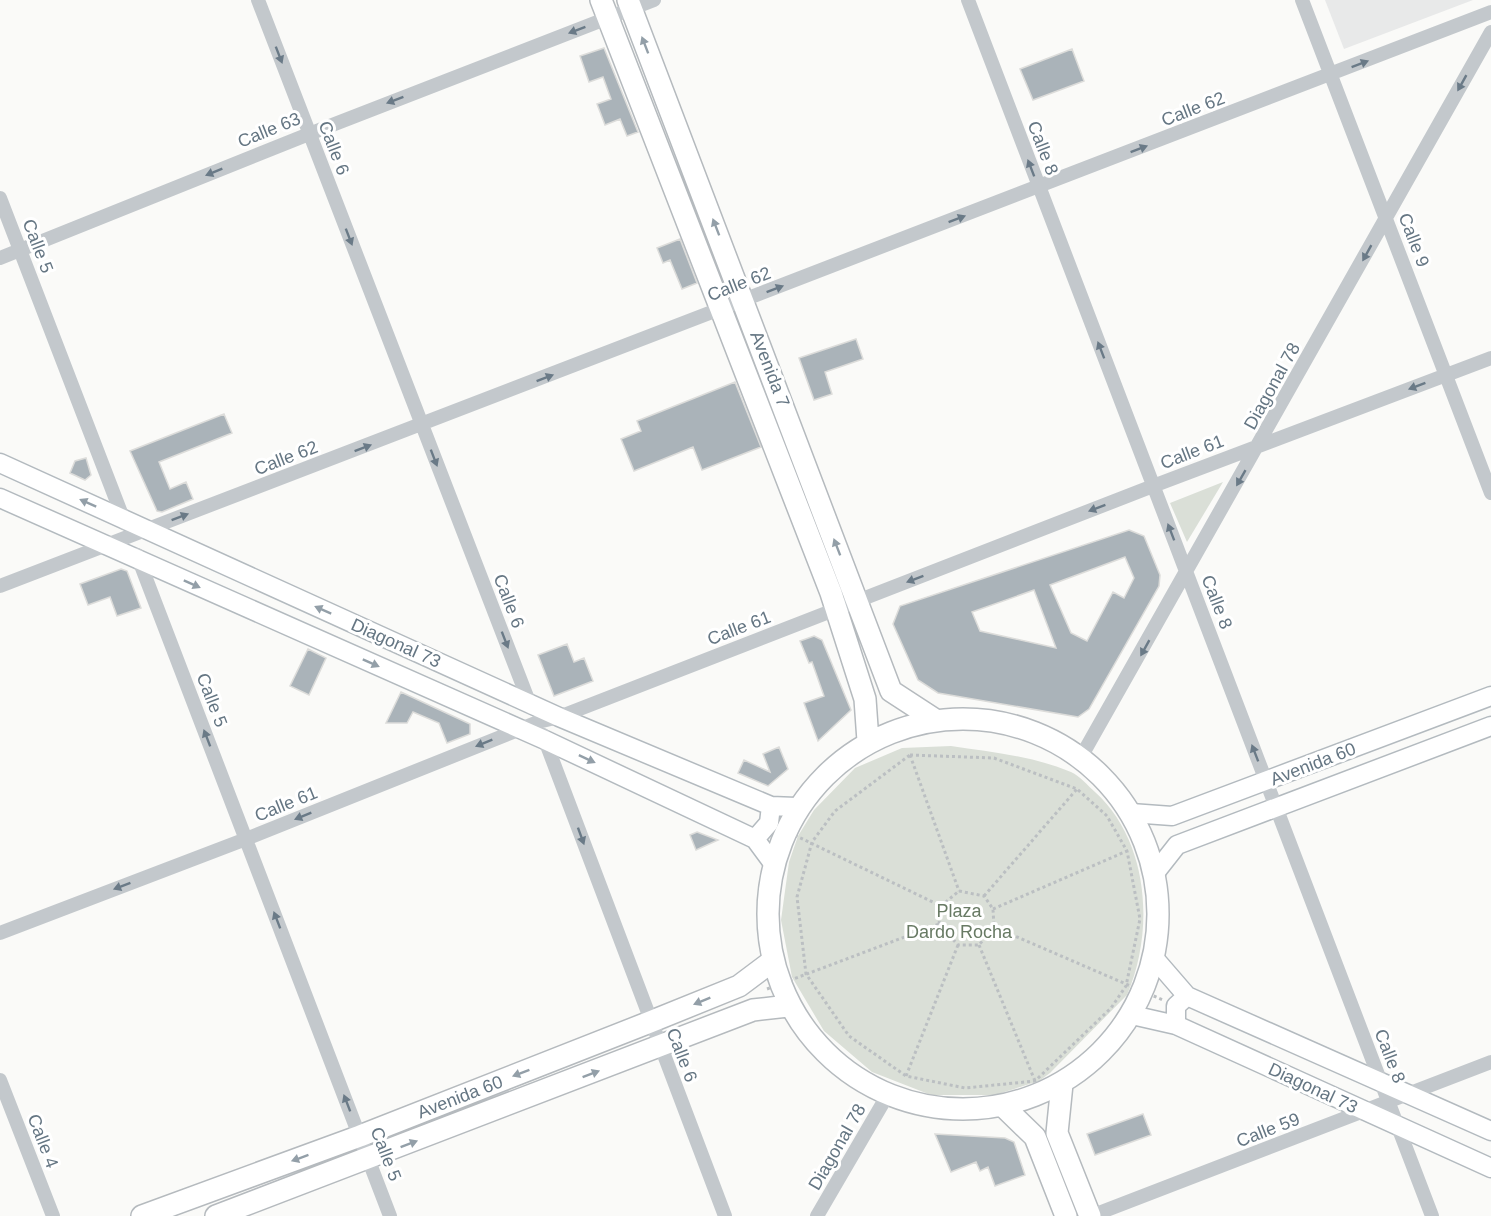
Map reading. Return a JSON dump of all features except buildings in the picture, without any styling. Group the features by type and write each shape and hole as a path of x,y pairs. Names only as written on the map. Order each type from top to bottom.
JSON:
{"main road":[{"name":"Avenida 7","path":"630,4 891,691 934,719"},
{"name":"Avenida 7","path":"604,9 837,610 865,699 868,741"},
{"name":"Diagonal 73","path":"0,463 559,717 771,806 796,807"},
{"name":"Diagonal 73","path":"0,498 521,729 755,839 772,862"},
{"name":"Avenida 60","path":"1131,813 1172,816 1491,696"},
{"path":"972,718 1008,723 1041,734 1081,757 1095,769 1131,813 1155,873 1155,959 1144,992 1132,1015 1062,1084 1004,1107 953,1111 887,1096 826,1056 788,1006 771,962 772,862 796,807 868,741 934,719 972,718"},
{"name":"Avenida 60","path":"1155,873 1177,845 1491,726"},
{"path":"755,839 769,823 771,806"},
{"name":"Diagonal 73","path":"1155,959 1187,996 1491,1131"},
{"name":"Avenida 60","path":"142,1216 360,1136 650,1023 739,986 771,962"},
{"path":"739,986 752,997 753,1010"},
{"path":"1176,1025 1176,1006 1187,996"},
{"name":"Avenida 60","path":"216,1216 368,1160 753,1010 788,1006"},
{"name":"Diagonal 73","path":"1132,1015 1176,1025 1491,1168"},
{"path":"1062,1084 1057,1133 1090,1216"},
{"path":"1004,1107 1035,1137 1066,1216"}],"street":[{"name":"Calle 6","path":"258,0 529,704 545,740 650,1023 725,1216"},
{"name":"Calle 63","path":"0,258 309,134 604,9 654,0"},
{"name":"Calle 8","path":"968,0 1432,1216"},
{"name":"Calle 9","path":"1302,0 1491,494"},
{"name":"Calle 62","path":"0,586 422,426 1491,12"},
{"name":"Diagonal 78","path":"1081,757 1259,446 1491,32"},
{"name":"Calle 5","path":"0,198 390,1216"},
{"name":"Calle 61","path":"0,933 246,839 538,722 559,717 1153,486 1491,358"},
{"name":"Calle 59","path":"1090,1216 1491,1062"},
{"name":"Calle 4","path":"0,1080 53,1216"},
{"name":"Diagonal 78","path":"818,1216 887,1096"}],"path":[{"path":"910,755 959,891"},
{"path":"910,755 994,758 1077,789 1107,816 1126,851 1140,919 1126,986 1111,1008 1035,1081 965,1088 906,1076 849,1036 806,974 797,897 812,842 835,811 910,755"},
{"path":"984,896 1077,789"},
{"path":"812,842 941,906"},
{"path":"993,909 1126,851"},
{"path":"959,891 984,896 993,909 994,927 979,945"},
{"path":"959,891 941,906 939,924 958,945 979,945"},
{"path":"778,984 939,924"},
{"path":"994,927 1126,986"},
{"path":"906,1076 958,945"},
{"path":"979,945 1035,1081"}],"shaded area":[{"path":"1325,0 1473,0 1344,49"}],"green space":[{"path":"1223,482 1187,542 1170,503"},
{"name":"Plaza Dardo Rocha","path":"951,746 1027,758 1078,776 1113,812 1127,835 1142,888 1141,943 1136,970 1127,995 1050,1073 1039,1081 995,1095 931,1095 872,1072 824,1031 792,977 781,920 789,862 798,836 814,810 855,768 902,748"}]}
